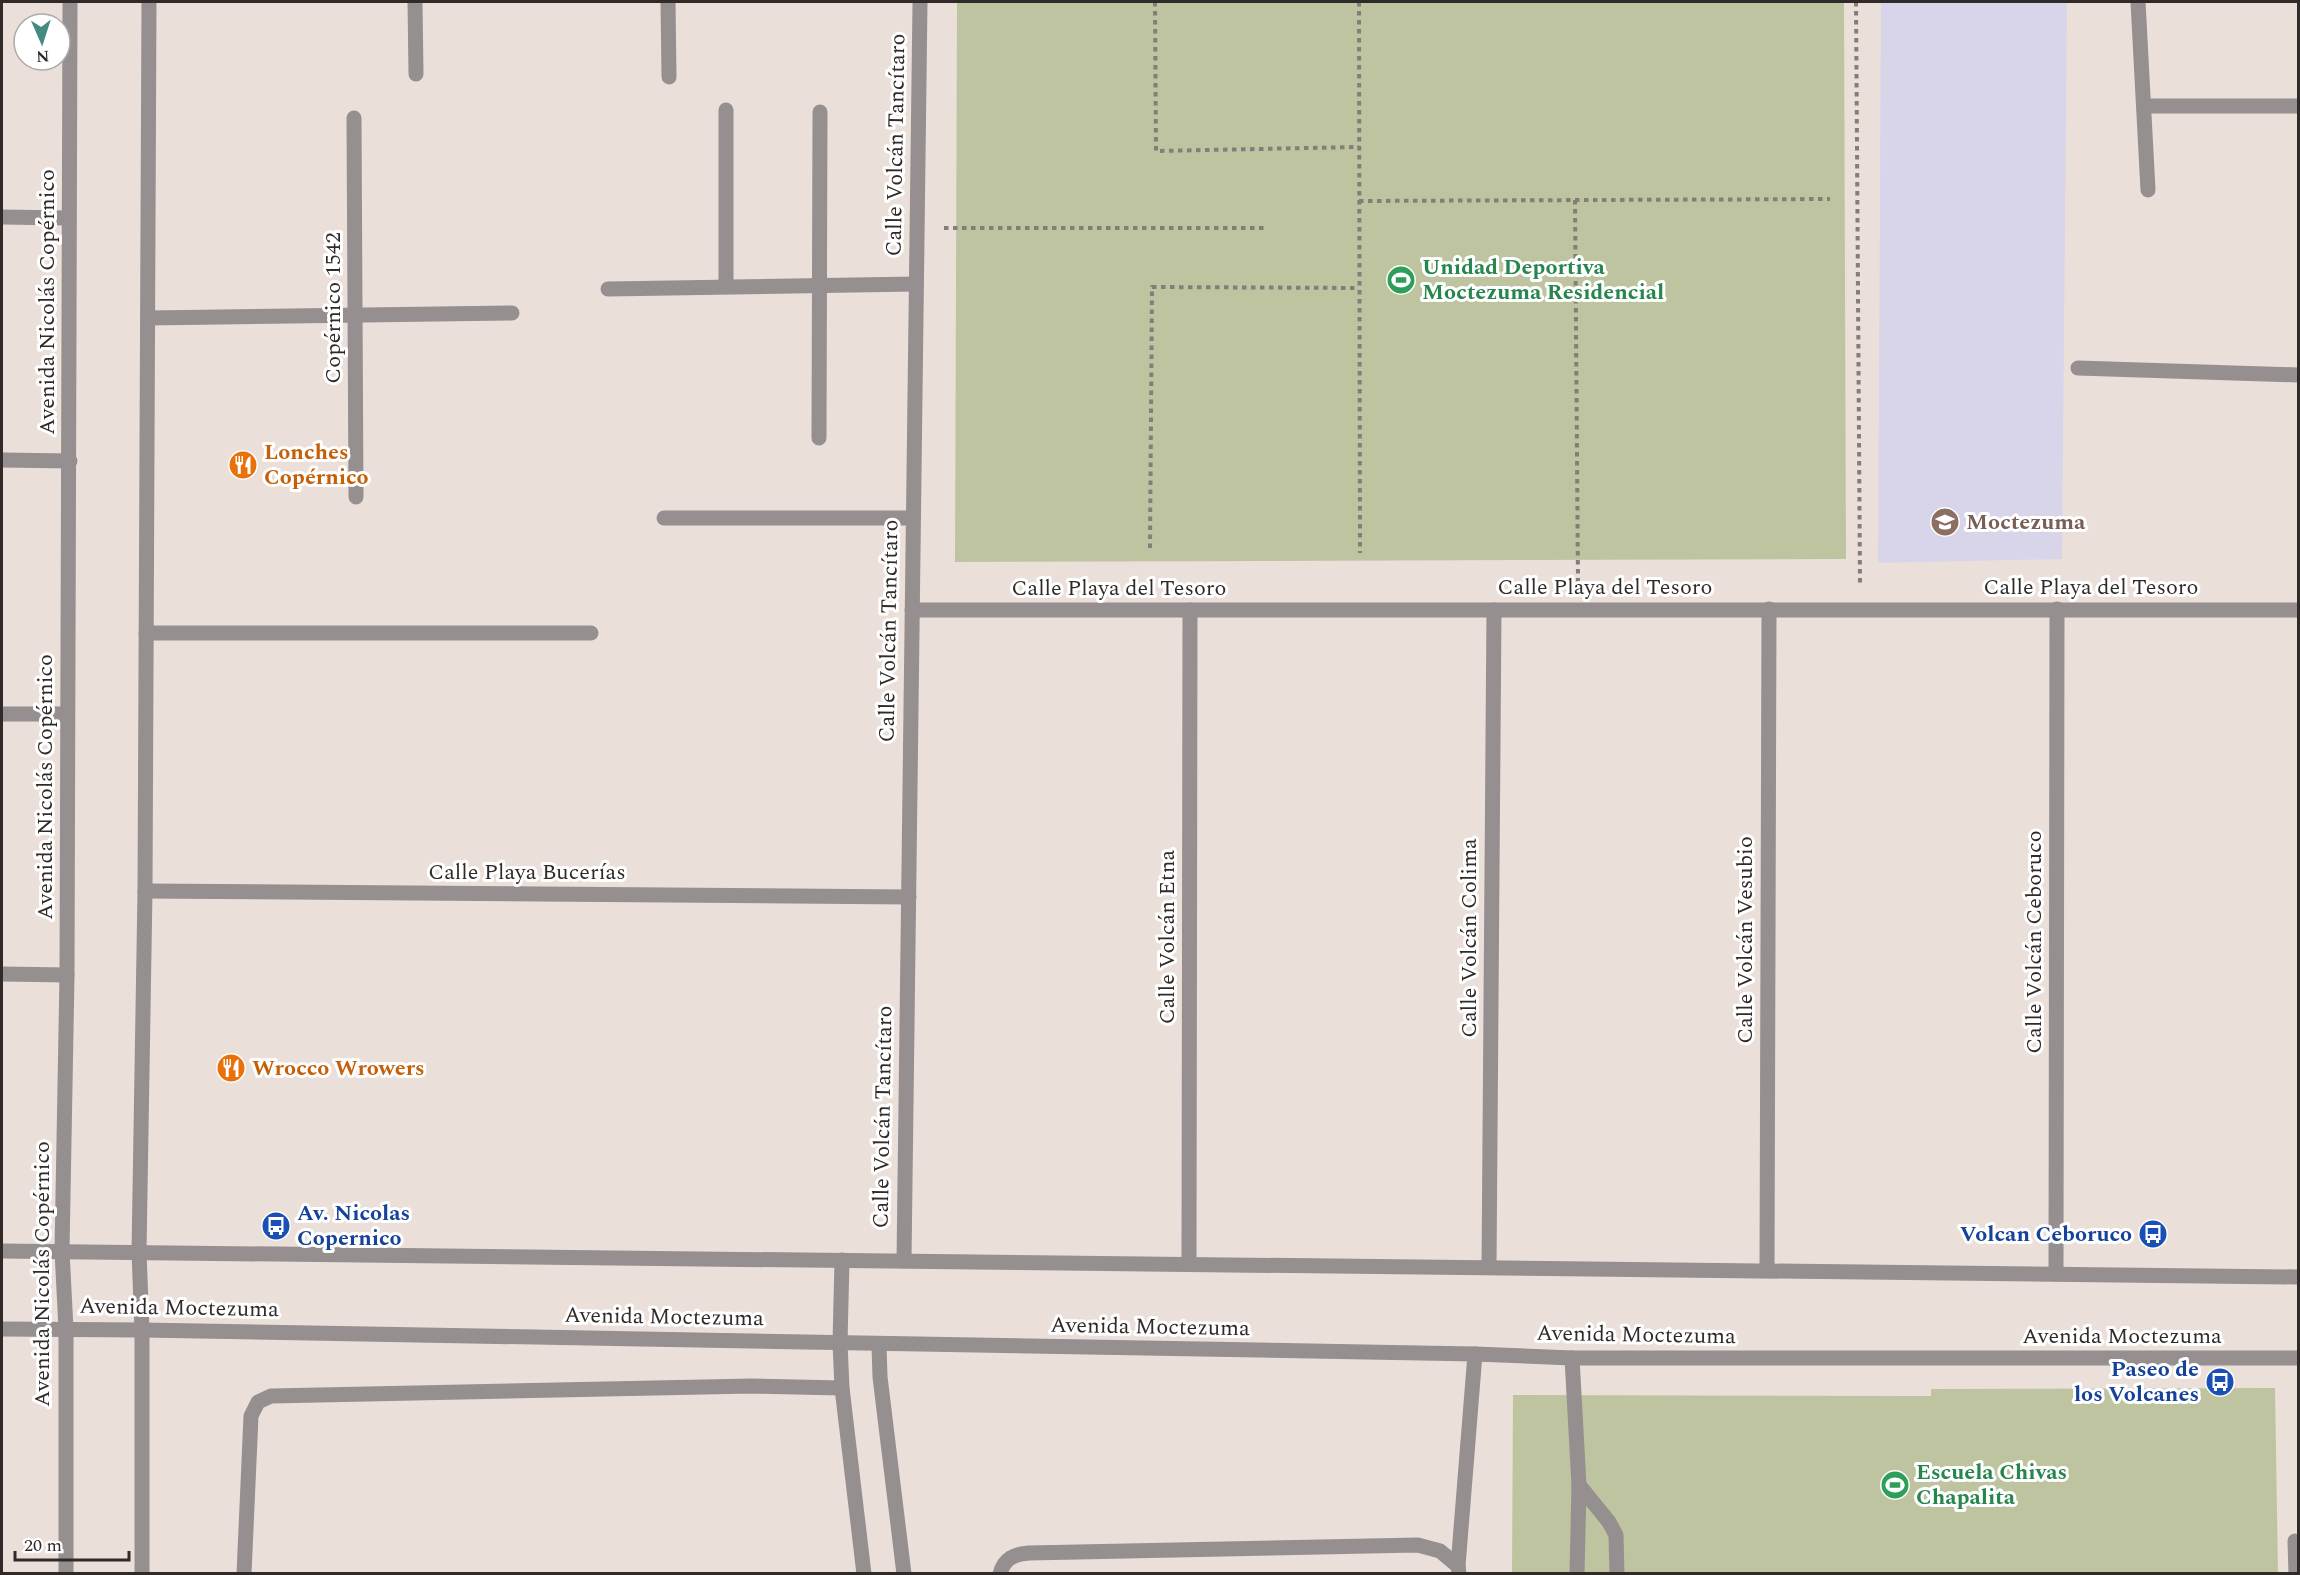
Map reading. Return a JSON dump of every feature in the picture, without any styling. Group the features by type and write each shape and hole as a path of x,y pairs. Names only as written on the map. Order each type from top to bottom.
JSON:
{"street":[{"name":"Avenida Nicolás Copérnico","path":"66,1574 66,1329 62,1251 67,975 70,461 69,2"},
{"path":"142,1574 142,1330 139,1252 145,891 149,2"},
{"path":"415,2 416,74"},
{"path":"668,2 669,77"},
{"name":"Calle Volcán Tancítaro","path":"904,1261 920,2"},
{"path":"2138,2 2148,190"},
{"path":"2144,106 2298,106"},
{"path":"726,110 726,286"},
{"path":"819,438 820,112"},
{"name":"Copérnico 1542","path":"354,118 356,497"},
{"path":"2,217 69,218"},
{"path":"609,289 916,284"},
{"path":"148,318 512,313"},
{"path":"2078,368 2298,375"},
{"path":"2,460 70,461"},
{"path":"664,518 913,518"},
{"name":"Calle Volcán Vesubio","path":"1767,1270 1769,609"},
{"name":"Calle Volcán Ceboruco","path":"2056,1274 2057,609"},
{"name":"Calle Playa del Tesoro","path":"912,610 2298,610"},
{"name":"Calle Volcán Etna","path":"1189,1264 1190,610"},
{"name":"Calle Volcán Colima","path":"1489,1267 1494,610"},
{"path":"146,633 591,633"},
{"path":"2,714 67,714"},
{"name":"Calle Playa Bucerías","path":"145,891 909,897"},
{"path":"2,974 67,975"},
{"path":"2,1251 2298,1277"},
{"path":"842,1260 840,1343 842,1388 864,1574"},
{"name":"Avenida Moctezuma","path":"2,1329 1475,1354 1572,1358 2298,1358"},
{"path":"879,1345 880,1377 904,1574"},
{"path":"1459,1570 1475,1354"},
{"path":"1572,1358 1579,1485 1577,1574"},
{"path":"244,1574 251,1416 258,1402 271,1396 752,1386 842,1388"},
{"path":"1579,1485 1609,1522 1616,1535 1617,1574"},
{"path":"2295,1541 2296,1574"},
{"path":"1000,1574 1001,1568 1012,1556 1029,1552 1418,1545 1440,1551 1459,1570"}],"path":[{"path":"1155,2 1156,151 1359,147"},
{"path":"1359,2 1360,552"},
{"path":"1856,2 1860,610"},
{"path":"1575,199 1578,610"},
{"path":"1359,201 1830,199"},
{"path":"917,228 1267,228"},
{"path":"1150,548 1152,287 1359,288"}],"shaded area":[{"path":"1881,2 2067,2 2062,559 1878,563"}],"green space":[{"name":"Unidad Deportiva Moctezuma Residencial","path":"957,2 1844,2 1846,559 955,562"},
{"name":"Escuela Chivas Chapalita","path":"2275,1388 2278,1573 1512,1574 1513,1395 1931,1396 1931,1389"}],"place":[{"name":"Unidad Deportiva Moctezuma Residencial","path":"1401,280"},
{"name":"Lonches Copérnico","path":"243,465"},
{"name":"Moctezuma","path":"1945,522"},
{"name":"Wrocco Wrowers","path":"231,1068"},
{"name":"Av. Nicolas Copernico","path":"276,1226"},
{"name":"Volcan Ceboruco","path":"2153,1234"},
{"name":"Paseo de los Volcanes","path":"2220,1382"},
{"name":"Escuela Chivas Chapalita","path":"1895,1485"}]}
